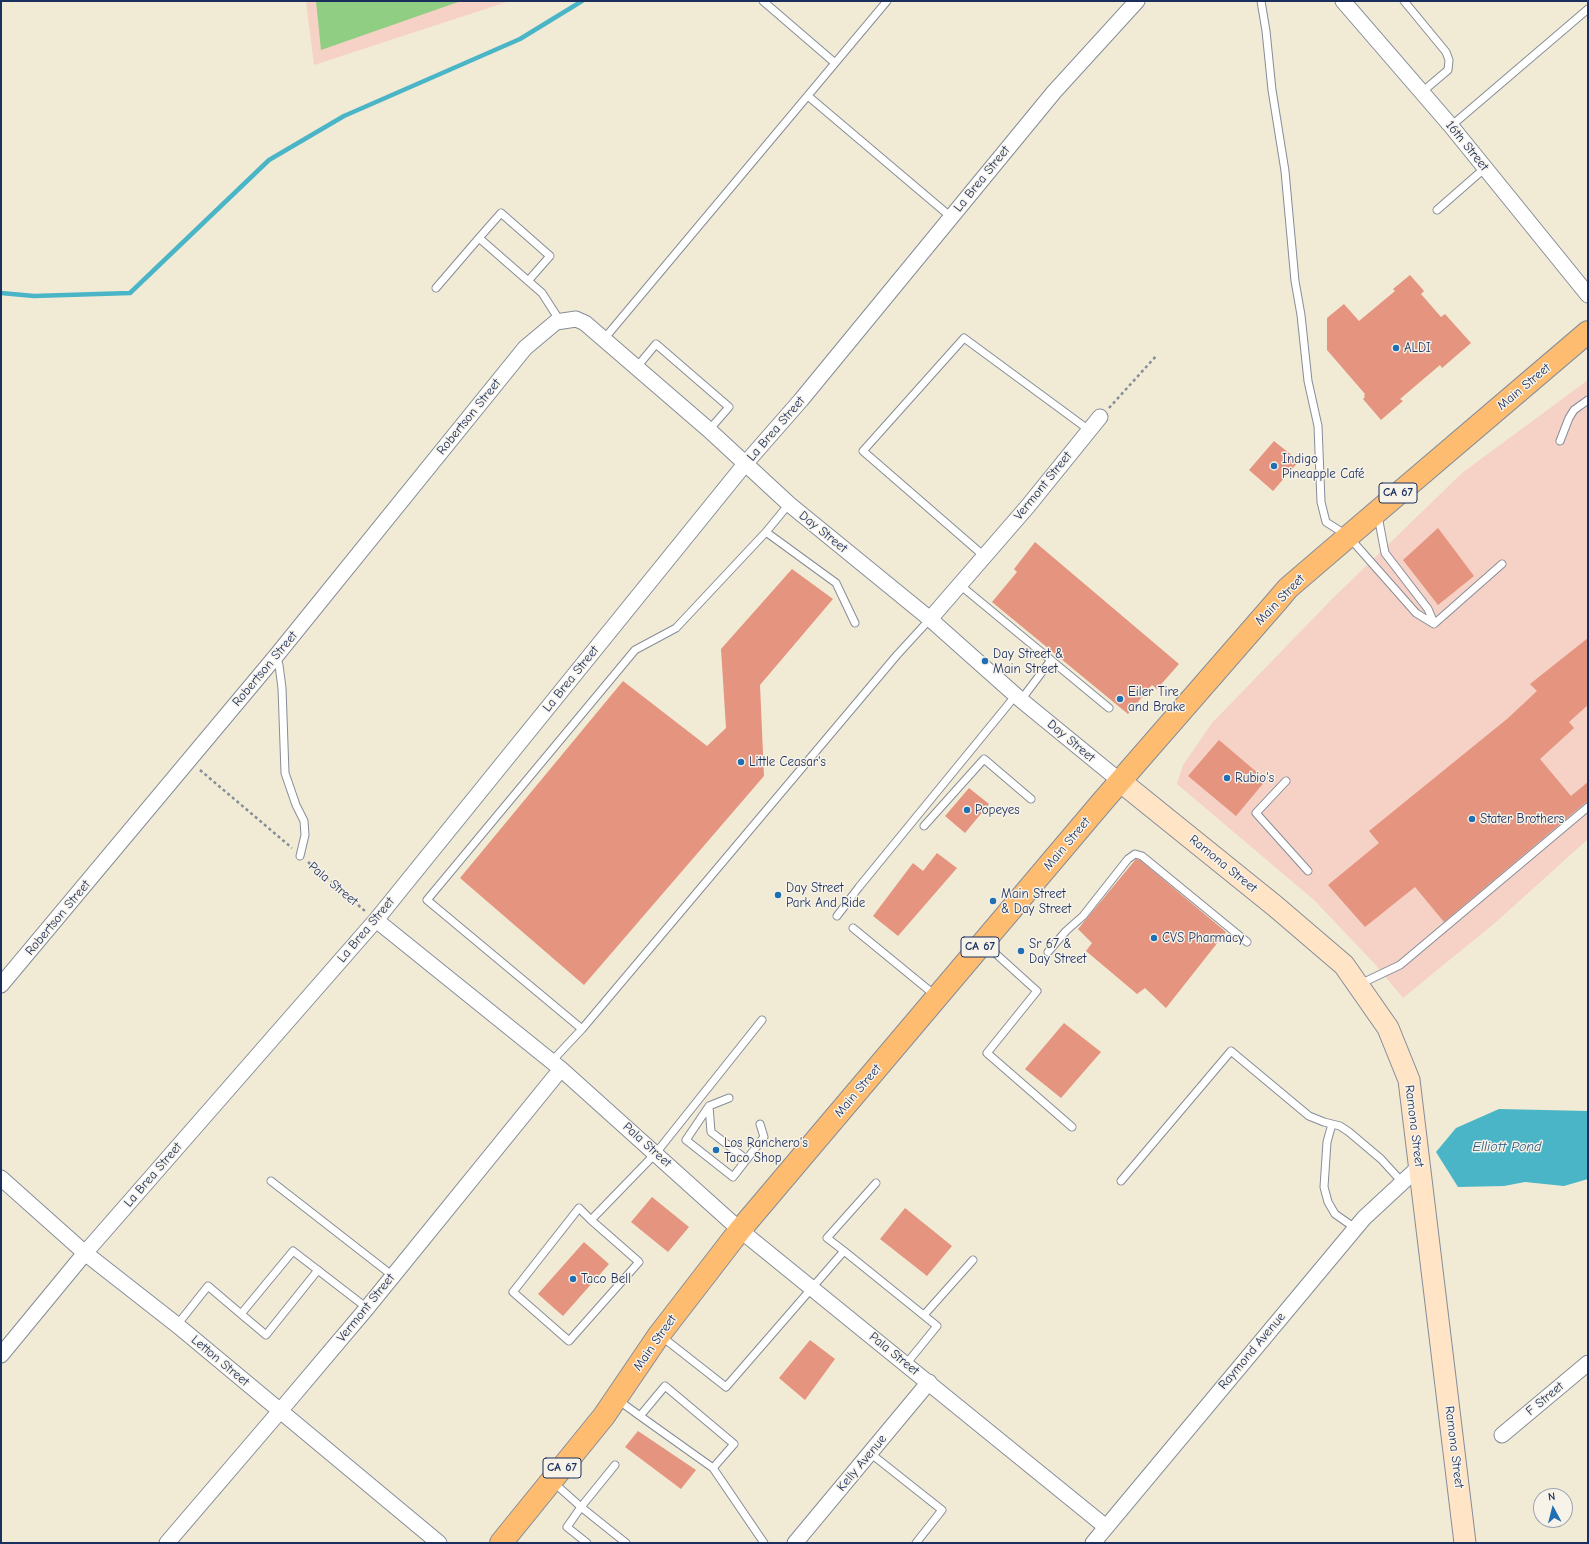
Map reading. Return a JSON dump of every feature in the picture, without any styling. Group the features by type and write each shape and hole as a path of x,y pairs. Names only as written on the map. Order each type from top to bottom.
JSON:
{"main road":[{"name":"Main Street","path":"501,1543 604,1416 659,1335 740,1230 1120,782 1288,588 1588,332"},
{"name":"Ramona Street","path":"1120,782 1275,906 1344,965 1388,1028 1409,1080 1465,1543"}],"street":[{"name":"La Brea Street","path":"1,1355 85,1253 376,920 746,464 801,400 1054,92 1137,1"},
{"name":"16th Street","path":"1343,1 1451,126 1588,295"},
{"name":"Day Street","path":"525,348 556,322 576,319 585,323 636,369 709,430 789,504 930,619 1019,697 1120,782"},
{"name":"Robertson Street","path":"1,985 276,656 525,348"},
{"name":"Vermont Street","path":"930,619 1100,417"},
{"name":"Pala Street","path":"376,920 556,1065 656,1153 740,1230 930,1382 1106,1527"},
{"name":"Vermont Street","path":"167,1543 367,1308 556,1065"},
{"name":"Raymond Avenue","path":"1093,1543 1355,1228 1419,1167"},
{"name":"Letton Street","path":"1,1178 85,1253 177,1325 439,1543"},
{"name":"F Street","path":"1502,1435 1588,1363"},
{"name":"Kelly Avenue","path":"795,1543 930,1382"}],"lane":[{"path":"763,1 835,63"},
{"path":"604,339 887,1"},
{"path":"1261,1 1266,31 1272,90 1285,172 1295,281 1301,315 1308,381 1318,426 1321,502 1326,522 1348,536 1416,613 1434,624"},
{"path":"1404,1 1446,52 1450,60 1448,70 1422,92"},
{"path":"1451,126 1588,9"},
{"path":"808,96 951,217"},
{"path":"1437,210 1485,168"},
{"path":"436,288 501,213 550,256 528,281"},
{"path":"479,238 542,293 560,322"},
{"path":"984,556 863,451 964,338 1088,430"},
{"path":"636,369 656,344 729,407 709,430"},
{"path":"1560,441 1574,410 1588,400"},
{"path":"582,1029 427,900 635,650 676,628 766,532 789,504"},
{"path":"1377,511 1385,553 1428,609 1434,624"},
{"path":"766,532 836,583 855,623"},
{"path":"1434,624 1502,564"},
{"path":"960,585 1109,708"},
{"path":"556,1065 582,1029 892,661 930,619"},
{"path":"276,656 279,665 282,688 285,773 296,805 304,821 305,836 300,856"},
{"path":"837,916 1051,660"},
{"path":"924,826 984,759 1031,799"},
{"path":"1286,781 1256,813 1308,870"},
{"path":"1358,985 1400,964 1588,807"},
{"path":"1048,952 1066,931 1083,916 1128,859 1135,854 1142,856 1247,942"},
{"path":"853,928 938,997"},
{"path":"984,942 1037,991 987,1053 1072,1127"},
{"path":"591,1220 656,1153 762,1020"},
{"path":"1121,1181 1231,1051 1309,1116 1340,1126 1349,1132 1381,1159 1402,1182"},
{"path":"729,1098 709,1106 686,1140 733,1177 764,1137 760,1124"},
{"path":"709,1106 711,1132 746,1160"},
{"path":"1332,1124 1327,1142 1324,1186 1328,1202 1335,1214 1355,1228"},
{"path":"271,1181 393,1276"},
{"path":"876,1183 827,1238 937,1326 906,1363"},
{"path":"579,1208 591,1220 639,1262 569,1341 513,1292 579,1208"},
{"path":"241,1314 293,1251 367,1308"},
{"path":"659,1335 726,1387 844,1251"},
{"path":"924,1316 973,1260"},
{"path":"177,1325 208,1286 266,1335 318,1270"},
{"path":"640,1416 665,1386 734,1444 714,1468"},
{"path":"616,1399 714,1468 764,1543"},
{"path":"870,1453 942,1510 916,1543"},
{"path":"587,1543 567,1527 615,1465"},
{"path":"551,1481 626,1543"}],"path":[{"path":"1100,417 1157,355"},
{"name":"Pala Street","path":"189,761 376,920"}],"shaded area":[{"path":"306,1 510,1 314,65"},
{"path":"1588,380 1588,839 1496,922 1403,998 1373,962 1314,900 1177,784 1183,765 1212,723 1332,599 1462,473"}],"green space":[{"path":"316,1 461,1 321,50"}],"water":[{"name":"Elliott Pond","path":"1499,1109 1588,1111 1588,1179 1564,1186 1525,1182 1504,1186 1458,1187 1436,1152 1456,1128"}],"building":[{"name":"ALDI","path":"1410,275 1424,291 1421,294 1441,317 1445,314 1471,343 1442,368 1440,365 1400,399 1403,401 1381,420 1363,399 1365,394 1327,350 1327,318 1344,304 1359,321 1395,291 1393,289"},
{"name":"Indigo Pineapple Café","path":"1274,441 1299,461 1273,491 1249,470"},
{"path":"1438,528 1474,576 1438,605 1403,560"},
{"path":"1035,542 1179,664 1157,689 1152,685 1128,714 992,602 1017,572 1014,569"},
{"path":"792,569 833,599 760,685 764,776 584,985 460,878 623,681 707,746 726,728 721,649"},
{"path":"1588,638 1588,705 1569,722 1574,728 1540,759 1571,796 1588,782 1588,802 1444,922 1415,887 1365,927 1328,885 1379,843 1369,831 1507,719 1537,691 1530,684"},
{"name":"Rubio's","path":"1219,740 1266,780 1236,816 1188,776"},
{"name":"Popeyes","path":"969,788 989,804 965,833 945,816"},
{"path":"937,853 957,868 898,936 873,916 913,863 923,871"},
{"name":"CVS Pharmacy","path":"1136,859 1140,860 1226,932 1166,1008 1145,988 1137,994 1086,951 1092,943 1078,929"},
{"path":"1064,1023 1101,1052 1061,1098 1025,1069"},
{"path":"652,1197 689,1227 668,1252 631,1222"},
{"path":"905,1208 952,1246 927,1276 880,1239"},
{"name":"Taco Bell","path":"584,1242 609,1264 563,1316 538,1294"},
{"path":"810,1340 835,1359 805,1400 779,1378"},
{"path":"638,1431 696,1470 681,1489 625,1447"}],"waterway":[{"path":"1,293 34,296 130,293 269,160 344,116 520,39 582,1"}],"place":[{"name":"ALDI","path":"1396,348"},
{"name":"Indigo Pineapple Café","path":"1274,466"},
{"name":"Day Street & Main Street","path":"985,661"},
{"name":"Eiler Tire and Brake","path":"1120,699"},
{"name":"Little Ceasar's","path":"741,762"},
{"name":"Rubio's","path":"1227,778"},
{"name":"Popeyes","path":"967,810"},
{"name":"Stater Brothers","path":"1472,819"},
{"name":"Day Street Park And Ride","path":"778,895"},
{"name":"Main Street & Day Street","path":"993,901"},
{"name":"CVS Pharmacy","path":"1154,938"},
{"name":"Sr 67 & Day Street","path":"1021,951"},
{"name":"Los Ranchero's Taco Shop","path":"716,1150"},
{"name":"Taco Bell","path":"573,1279"}]}
